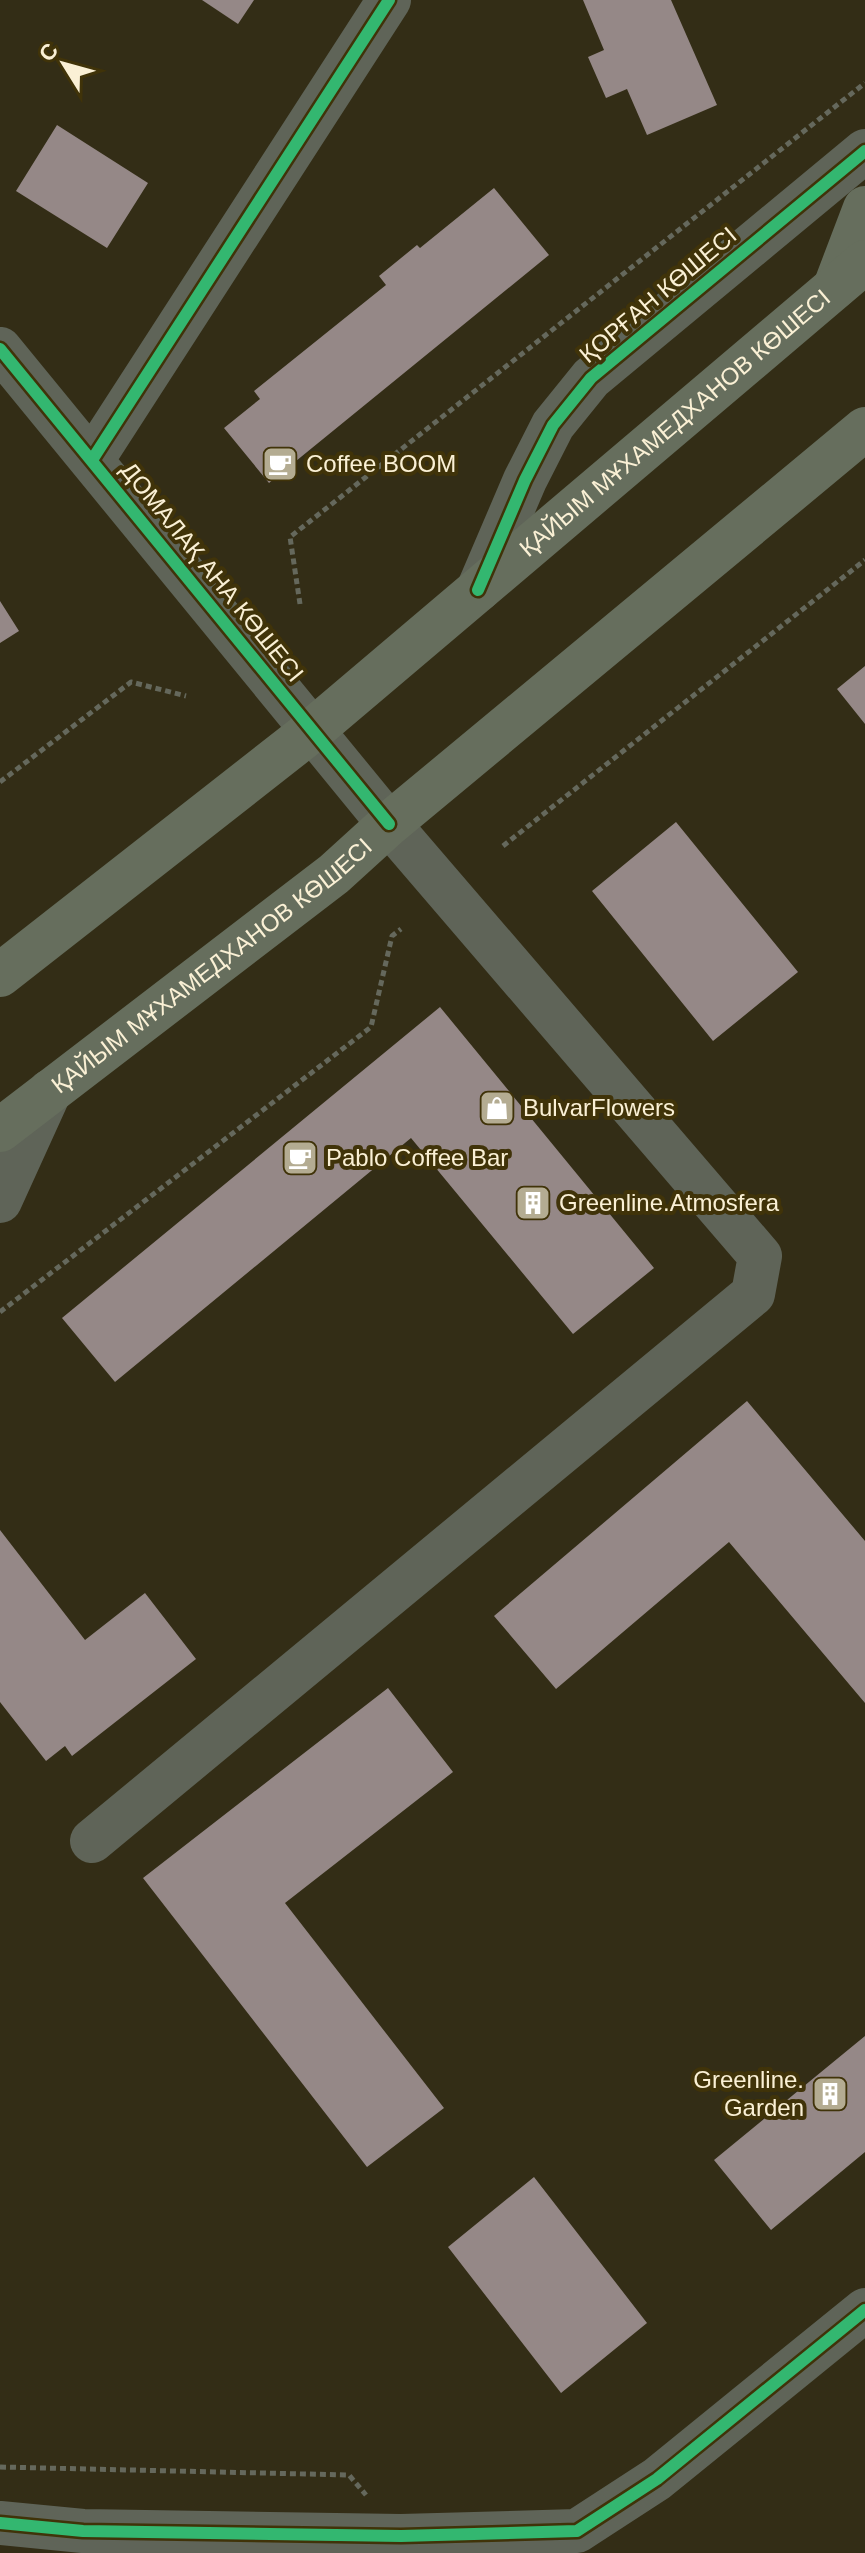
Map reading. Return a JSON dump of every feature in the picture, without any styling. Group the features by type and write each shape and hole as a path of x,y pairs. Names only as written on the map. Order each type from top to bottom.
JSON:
{"main road":[{"path":"850,274 865,208"},
{"name":"ҚАЙЫМ МҰХАМЕДХАНОВ КӨШЕСІ","path":"0,975 314,729 850,274"},
{"name":"ҚАЙЫМ МҰХАМЕДХАНОВ КӨШЕСІ","path":"0,1130 334,874 389,824 865,429"}],"street":[{"path":"92,460 389,0"},
{"name":"ҚОРҒАН КӨШЕСІ","path":"478,590 525,480 553,425 591,378 865,151"},
{"name":"ДОМАЛАҚ АНА КӨШЕСІ","path":"0,349 389,824 760,1256 753,1294 92,1841"},
{"path":"0,1201 50,1091"},
{"path":"0,2523 83,2531 401,2536 577,2531 657,2479 865,2310"}],"path":[{"path":"300,604 290,537 865,83"},
{"path":"503,846 865,560"},
{"path":"0,782 131,682 186,696"},
{"path":"0,1312 371,1027 392,936 401,929"},
{"path":"0,2467 349,2475 401,2536"}],"building":[{"path":"202,0 254,0 238,24"},
{"path":"583,0 671,0 717,105 647,135 627,89 606,98 588,57 604,50"},
{"path":"57,125 148,183 107,248 16,191"},
{"path":"494,188 549,255 269,483 224,428 260,399 254,391 386,285 379,276 417,245 420,248"},
{"path":"0,601 19,631 0,643"},
{"path":"865,666 865,724 837,689"},
{"path":"676,822 798,972 713,1041 592,891"},
{"name":"Greenline.Atmosfera","path":"440,1007 654,1268 573,1334 411,1138 115,1382 62,1318"},
{"path":"747,1401 865,1541 865,1703 729,1542 556,1689 494,1616"},
{"path":"0,1530 85,1640 145,1593 196,1659 72,1756 65,1746 46,1761 0,1702"},
{"path":"388,1688 453,1772 285,1903 444,2108 367,2167 143,1878"},
{"name":"Greenline. Garden","path":"865,2036 865,2152 771,2230 714,2160"},
{"path":"534,2177 647,2323 561,2393 448,2247"}],"cycle path":[{"path":"92,460 389,0"},
{"path":"478,590 525,480 553,425 591,378 865,151"},
{"path":"0,349 389,824"},
{"path":"0,2523 83,2531 401,2536 577,2531 657,2479 865,2310"}],"place":[{"name":"Coffee BOOM","path":"280,464"},
{"name":"BulvarFlowers","path":"497,1108"},
{"name":"Pablo Coffee Bar","path":"300,1158"},
{"name":"Greenline.Atmosfera","path":"533,1203"},
{"name":"Greenline. Garden","path":"830,2094"}]}
